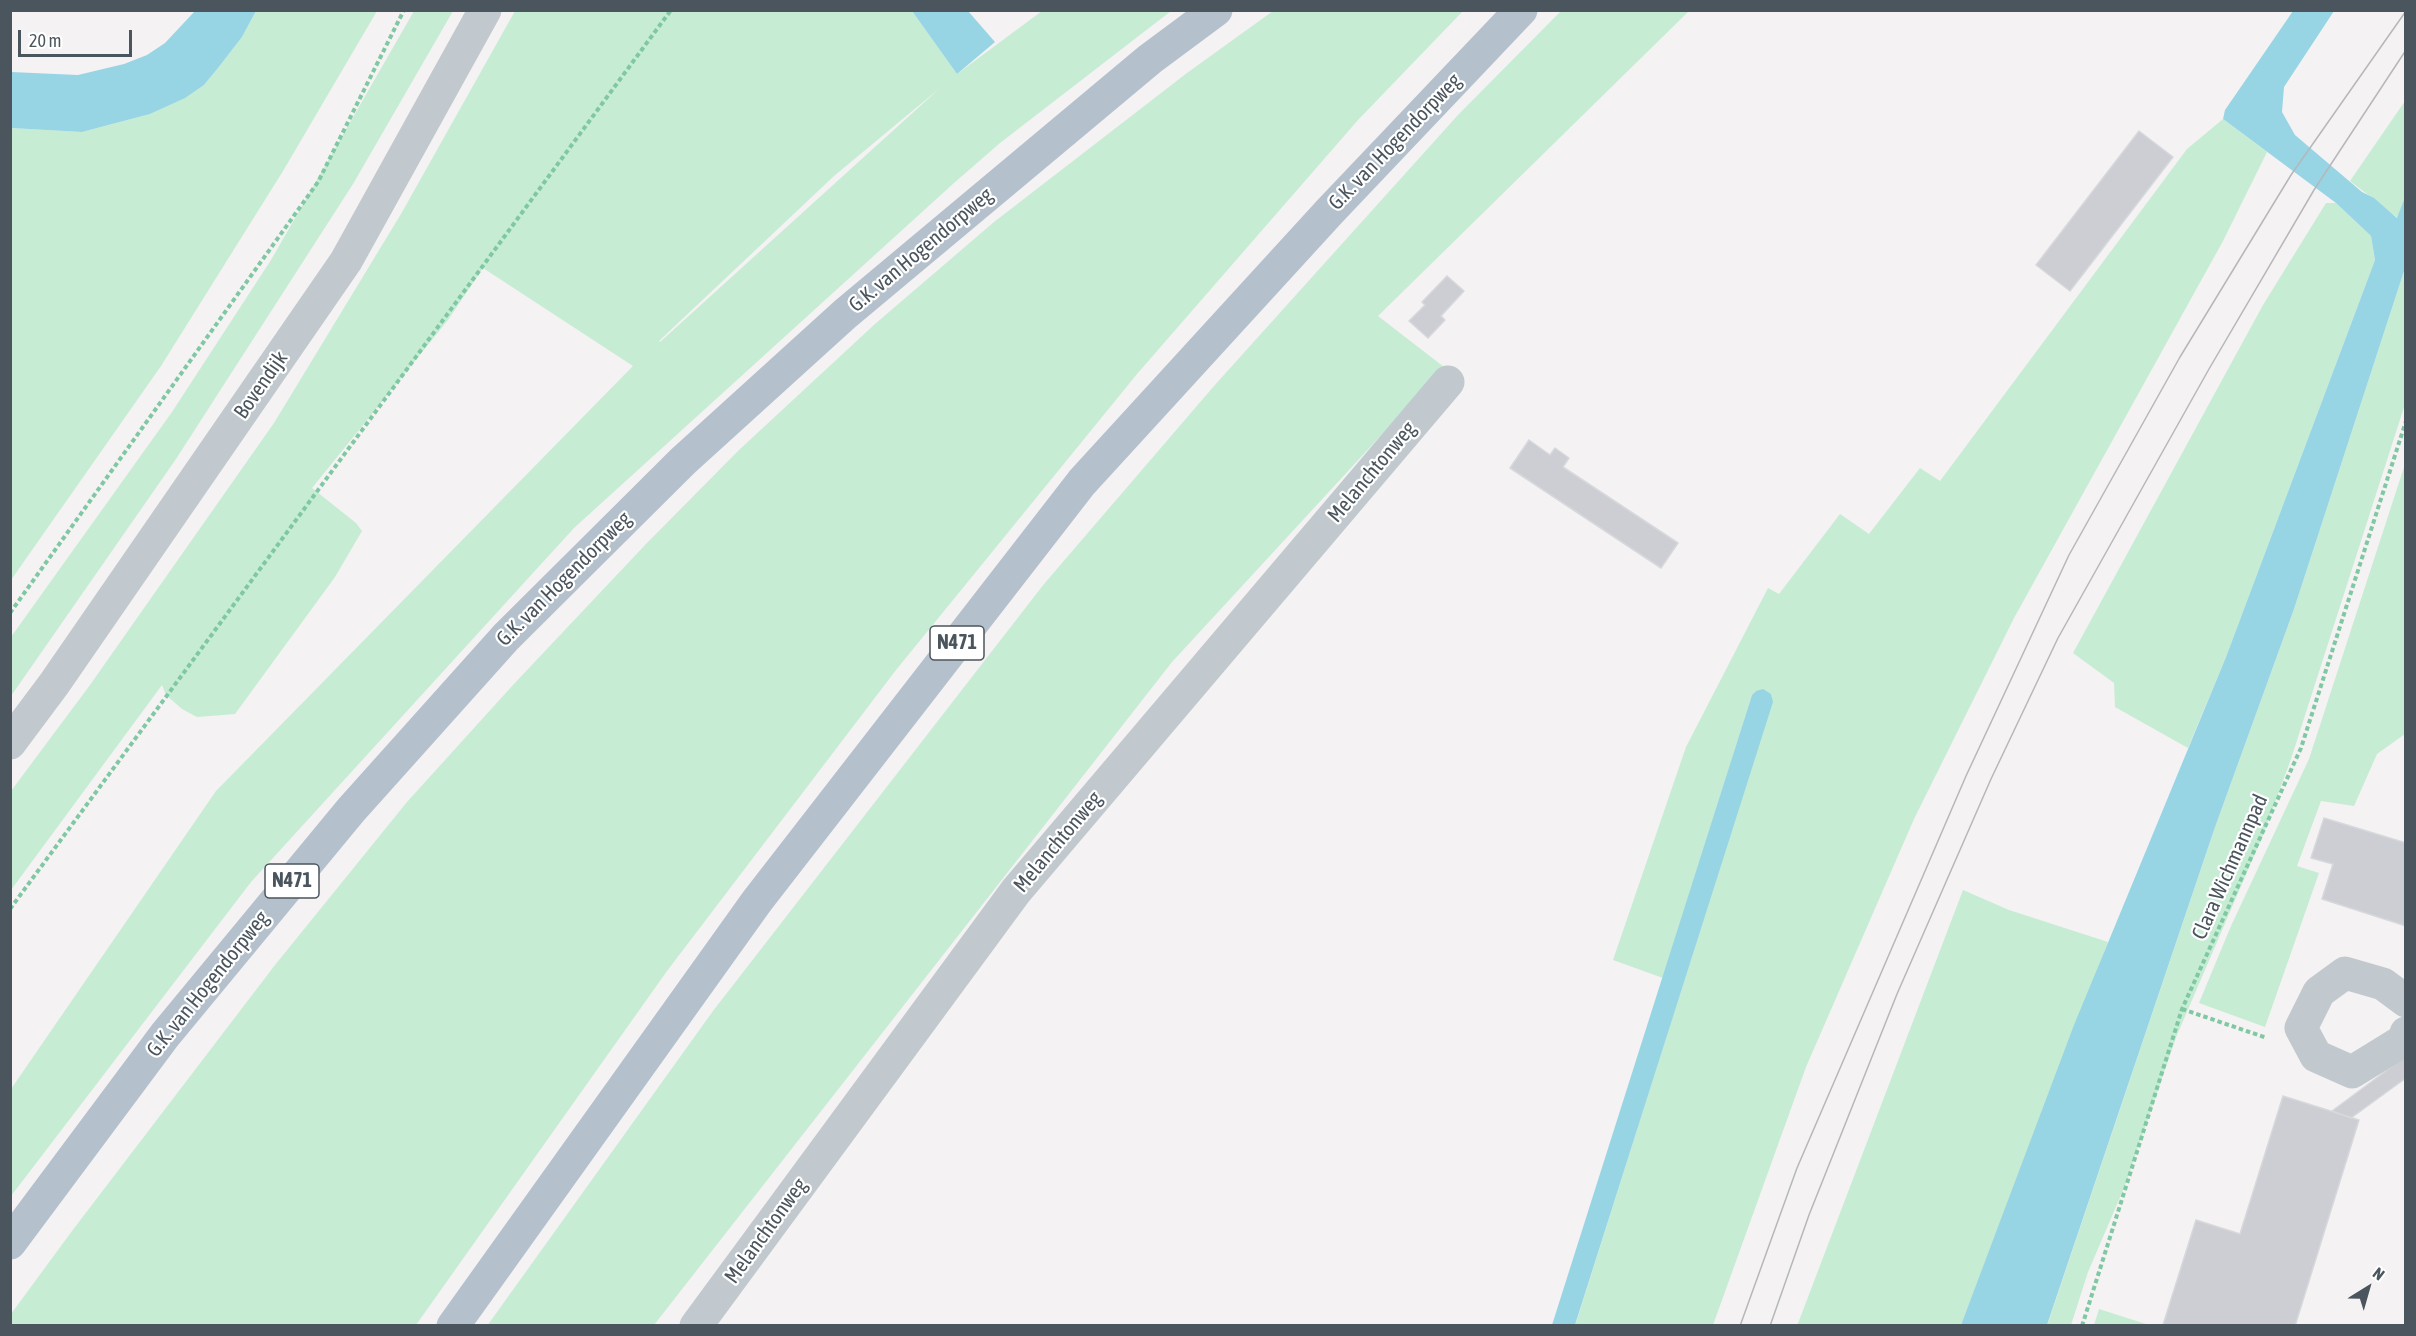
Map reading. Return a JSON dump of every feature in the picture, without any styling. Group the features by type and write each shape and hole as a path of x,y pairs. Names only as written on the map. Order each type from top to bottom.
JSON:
{"main road":[{"name":"G.K. van Hogendorpweg","path":"10,1243 172,1026 351,810 506,637 683,461 845,314 1150,59 1216,10"},
{"name":"G.K. van Hogendorpweg","path":"453,1326 757,901 1082,482 1330,211 1521,10"}],"street":[{"name":"Bovendijk","path":"10,743 54,684 346,261 485,10"},
{"name":"Melanchtonweg","path":"696,1326 1016,891 1448,382"},
{"path":"2405,1039 2352,1072 2316,1056 2301,1028 2319,992 2345,973 2383,984 2406,1001"}],"path":[{"path":"10,613 318,182 404,10"},
{"path":"10,909 670,10"},
{"name":"Clara Wichmannpad","path":"2082,1326 2182,1010 2301,748 2406,421"},
{"path":"2182,1010 2288,1045 2308,1040"}],"green space":[{"path":"256,11 377,11 283,171 161,366 11,580 11,128 82,132 150,114 184,98 204,85 242,37"},
{"path":"414,11 453,11 353,184 176,459 11,696 11,637 172,412 271,260"},
{"path":"515,11 912,11 957,74 1042,11 1171,11 1000,143 574,528 251,882 11,1196 11,1089 216,791 633,366 483,268 448,320 312,488 356,523 362,531 335,577 235,714 197,717 182,709 166,695 162,685 11,890 11,791 90,685 274,423 401,214","holes":["940,88 660,342 834,176"]},
{"path":"1273,11 1463,11 1358,120 1137,374 896,670 667,971 416,1325 11,1325 11,1314 72,1231 275,965 407,802 646,544 739,450 875,324 994,222 1187,73"},
{"path":"1561,11 1689,11 1378,316 1444,367 1172,662 654,1325 487,1326 713,1011 1044,584 1214,386 1458,115"},
{"path":"2405,101 2405,197 2398,218 2350,181"},
{"path":"2223,119 2267,152 2223,241 2014,618 1914,819 1806,1067 1713,1325 1575,1326 1772,702 1771,694 1756,691 1752,695 1663,978 1613,960 1686,747 1768,588 1779,594 1840,514 1869,534 1920,468 1940,481 2187,149"},
{"path":"2326,203 2336,203 2371,236 2375,260 2226,657 2188,748 2115,707 2114,683 2073,653 2263,305"},
{"path":"2405,268 2405,404 2291,759 2263,835 2177,1035 2124,1188 2088,1272 2071,1325 2047,1326 2214,830 2294,609"},
{"path":"2405,464 2405,734 2377,754 2354,806 2321,801 2297,866 2319,873 2265,1027 2199,1003 2231,926 2309,759"},
{"path":"1963,890 2009,910 2108,942 1961,1325 1797,1326"},
{"path":"2099,1309 2149,1325 2094,1325"}],"water":[{"path":"195,11 256,11 242,37 218,68 204,85 185,98 150,114 82,132 11,128 11,72 78,75 124,64 147,55 165,43"},
{"path":"912,11 968,11 995,42 957,74"},
{"path":"2293,11 2334,11 2284,87 2282,112 2295,135 2362,192 2374,198 2397,218 2405,197 2405,268 2294,609 2214,830 2047,1325 1961,1325 2074,1025 2226,657 2375,260 2371,236 2336,203 2223,119 2225,110"},
{"path":"1763,689 1771,694 1773,702 1575,1325 1552,1325 1752,695"}],"building":[{"path":"2139,131 2173,157 2070,291 2036,265"},
{"path":"1447,276 1464,291 1441,316 1445,320 1428,338 1409,321 1425,305 1422,302"},
{"path":"1529,440 1550,455 1555,448 1569,458 1563,467 1678,543 1661,568 1510,468"},
{"path":"2324,818 2406,843 2406,926 2322,899 2333,864 2311,858"},
{"path":"2406,1056 2406,1078 2351,1118 2332,1111"},
{"path":"2283,1096 2359,1120 2295,1326 2163,1325 2196,1220 2240,1234"}],"tram line":[{"path":"1740,1326 1797,1168 1966,776 2069,555 2180,357 2291,175 2406,11"},
{"path":"1770,1326 1809,1215 1897,994 1991,779 2058,638 2209,369 2314,190 2406,50"}]}
